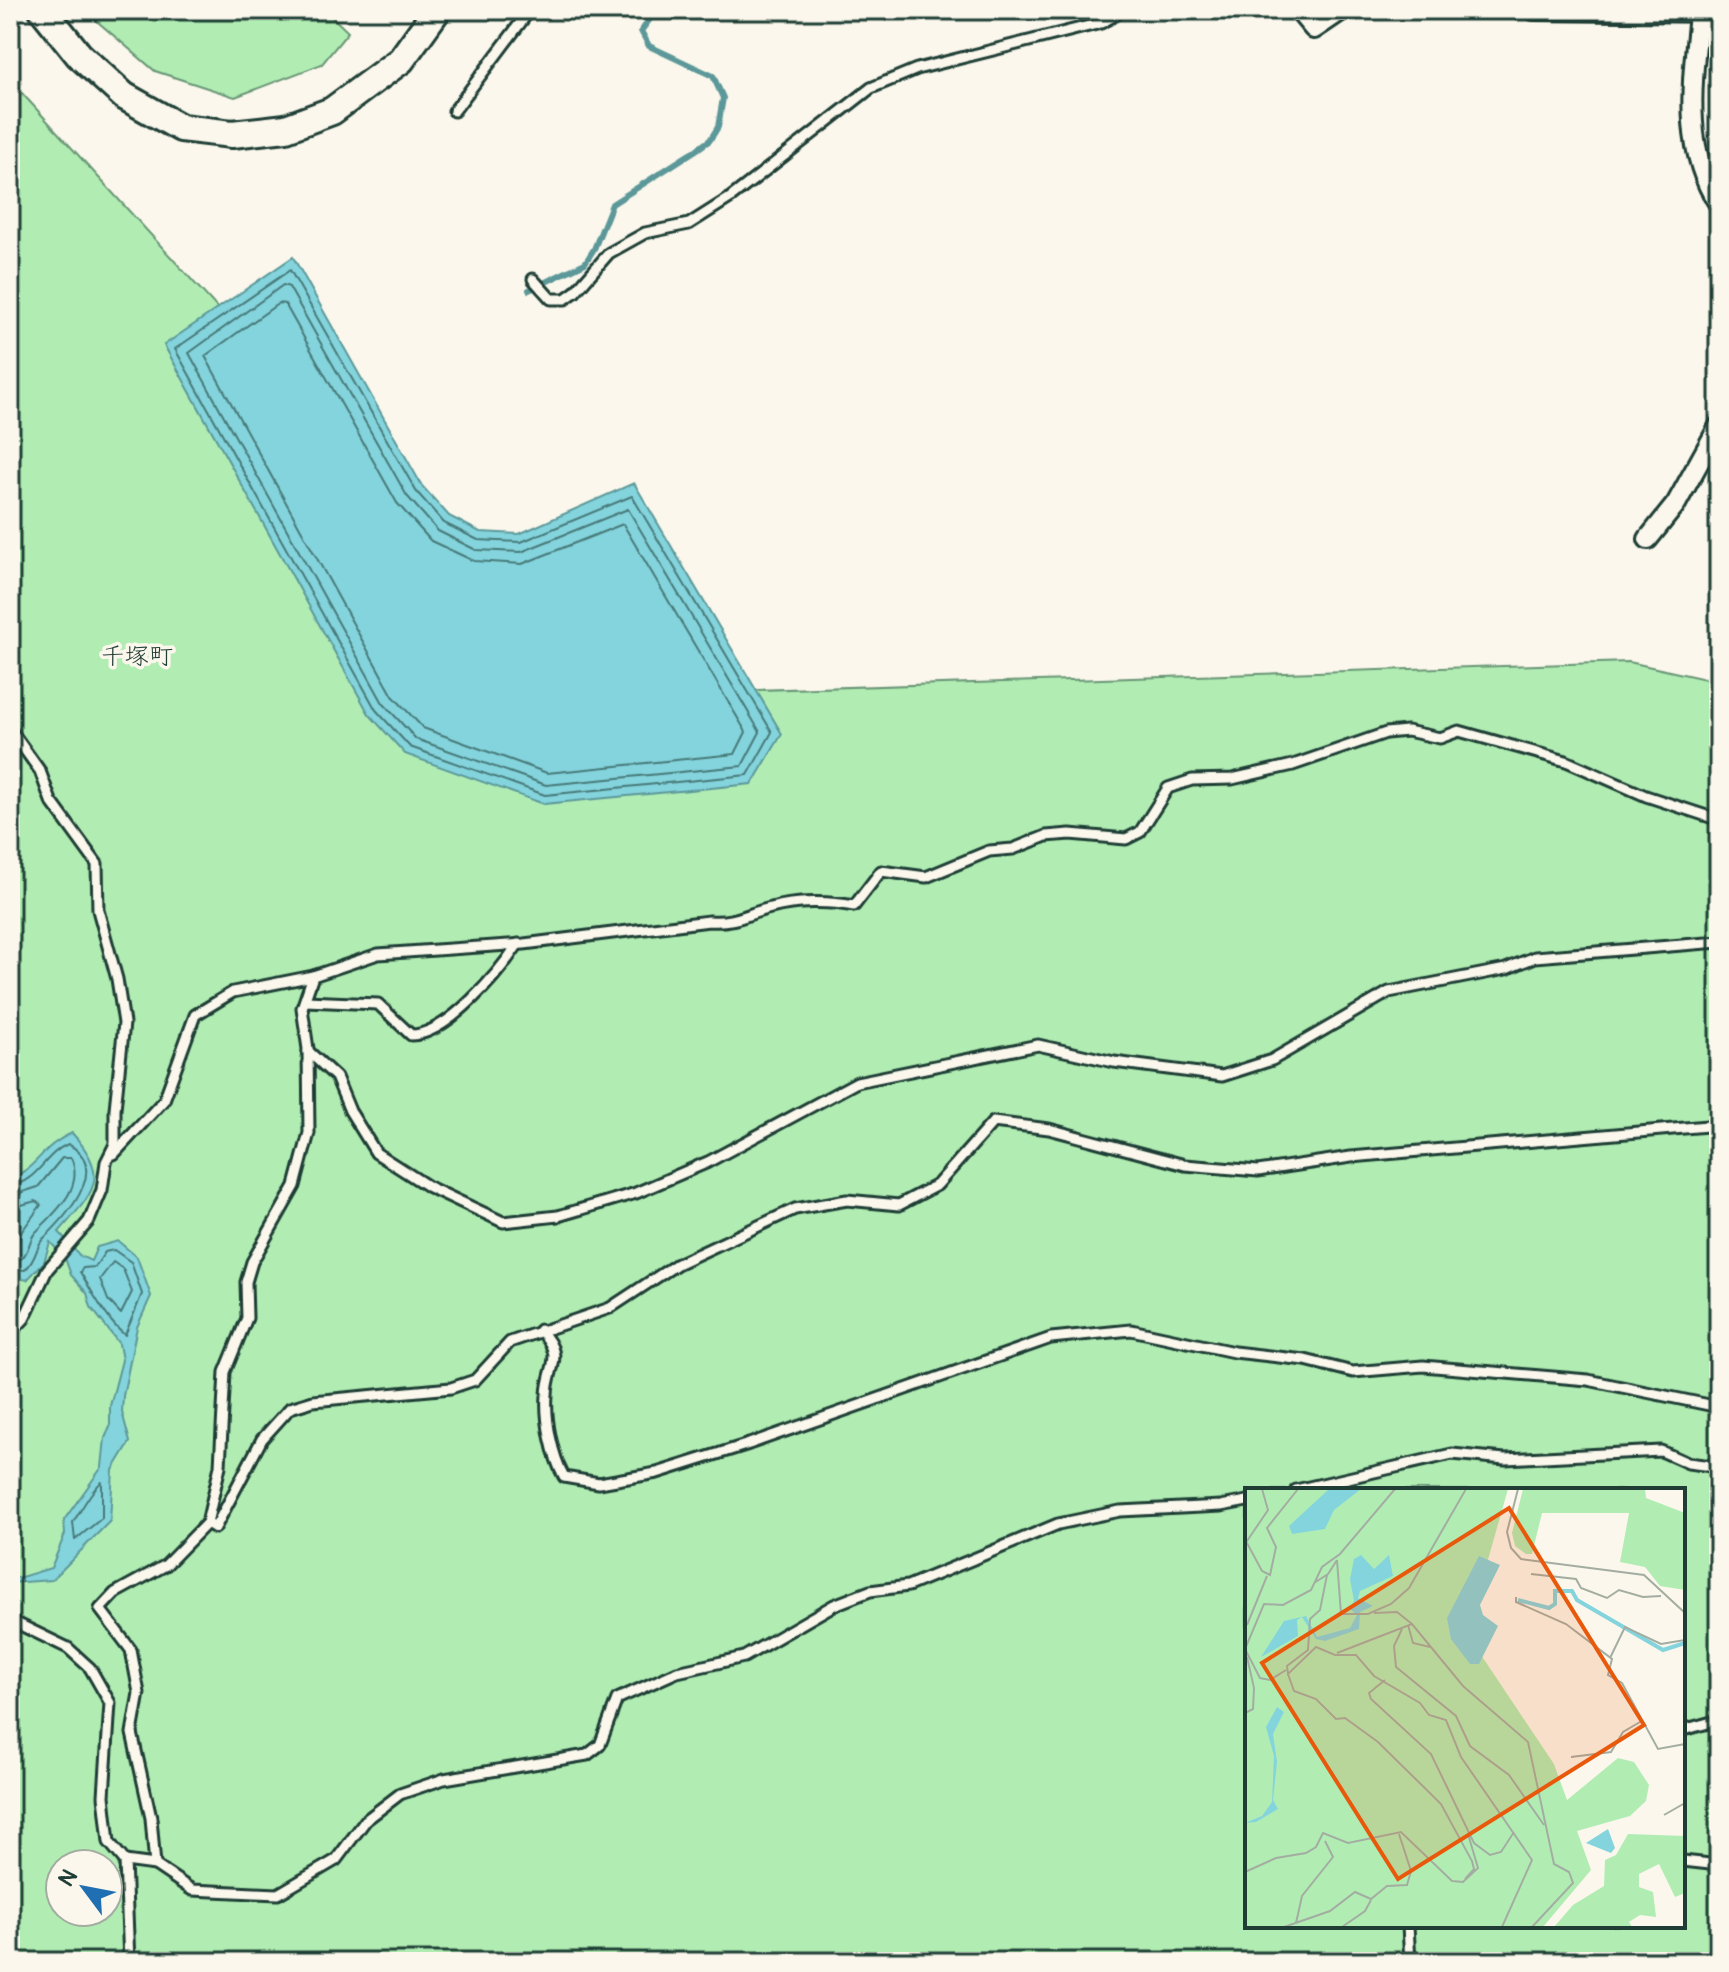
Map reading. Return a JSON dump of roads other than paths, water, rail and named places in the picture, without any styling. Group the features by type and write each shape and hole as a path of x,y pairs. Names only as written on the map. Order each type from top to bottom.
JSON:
{"street":[{"path":"43,10 79,55 124,96 181,128 232,134 286,128 332,111 401,60 437,10"},
{"path":"1298,10 1314,29 1342,10"},
{"path":"1534,10 1719,12"},
{"path":"1699,14 1692,130 1702,175 1719,204"},
{"path":"1648,539 1676,504 1719,426"}],"lane":[{"path":"454,111 530,10"},
{"path":"533,279 551,299 565,299 609,253 645,233 689,224 730,198 871,88 917,69 1101,23 1124,10"},
{"path":"10,729 40,771 51,801 97,864 98,910 124,1023 115,1109 115,1144 106,1162 102,1190 89,1221 47,1270 24,1319 10,1334"},
{"path":"106,1162 164,1100 195,1015 233,992 313,976 378,954 518,944 709,921 732,923 772,907 831,901 854,906 881,871 926,877 989,851 1013,849 1046,836 1070,834 1126,839 1140,832 1168,788 1192,780 1232,779 1293,765 1386,733 1407,731 1440,738 1459,731 1566,761 1646,796 1719,820"},
{"path":"308,1051 336,1077 350,1111 376,1153 429,1187 503,1222 558,1216 636,1193 708,1162 857,1082 1038,1045 1114,1062 1222,1076 1272,1060 1389,992 1506,969 1535,957 1719,942"},
{"path":"305,1001 378,1004 411,1035 426,1035 448,1020 499,973 518,944"},
{"path":"155,1865 151,1818 132,1733 139,1693 131,1650 100,1609 115,1593 166,1565 207,1523 220,1466 225,1372 247,1318 246,1282 252,1262 295,1186 309,1133 308,1051 302,1008 313,976"},
{"path":"207,1523 215,1528 262,1439 290,1408 313,1401 451,1388 475,1380 510,1342 610,1308 677,1264 795,1209 847,1200 899,1205 937,1185 993,1122 1049,1129 1185,1165 1258,1171 1351,1157 1719,1125"},
{"path":"540,1330 551,1342 556,1359 547,1394 558,1466 564,1477 599,1483 657,1473 749,1444 1051,1338 1131,1330 1234,1352 1305,1360 1353,1372 1423,1366 1588,1380 1719,1407"},
{"path":"1305,1488 1452,1454 1505,1459 1661,1451 1688,1463 1719,1467"},
{"path":"125,1861 155,1865 192,1890 278,1894 336,1860 366,1820 400,1794 444,1779 587,1755 600,1745 617,1699 677,1672 744,1657 834,1605 870,1591 908,1586 1058,1524 1120,1511 1221,1506 1245,1501"},
{"path":"10,1620 68,1648 90,1668 110,1703 104,1796 109,1842 125,1861 129,1962"},
{"path":"1685,1729 1719,1720"},
{"path":"1685,1861 1719,1865"},
{"path":"1408,1928 1410,1962"}],"water":[{"path":"293,257 422,486 449,516 480,532 519,534 634,483 782,734 752,784 544,804 405,754 369,714 164,345"},
{"path":"72,1133 85,1149 95,1175 88,1197 59,1232 80,1256 91,1261 97,1247 118,1241 137,1257 151,1296 137,1327 123,1396 122,1412 130,1442 113,1470 110,1521 52,1580 10,1583 10,1572 18,1578 51,1568 65,1534 64,1520 102,1467 105,1438 110,1427 110,1406 122,1360 119,1344 91,1307 87,1293 71,1275 65,1258 50,1242 44,1262 27,1280 10,1276 10,1179 27,1169 53,1144"}],"waterway":[{"path":"529,290 585,263 612,204 710,140 718,127 723,98 713,76 649,46 641,31 657,10"}],"district":[{"name":"千塚町","path":"137,656"}]}
